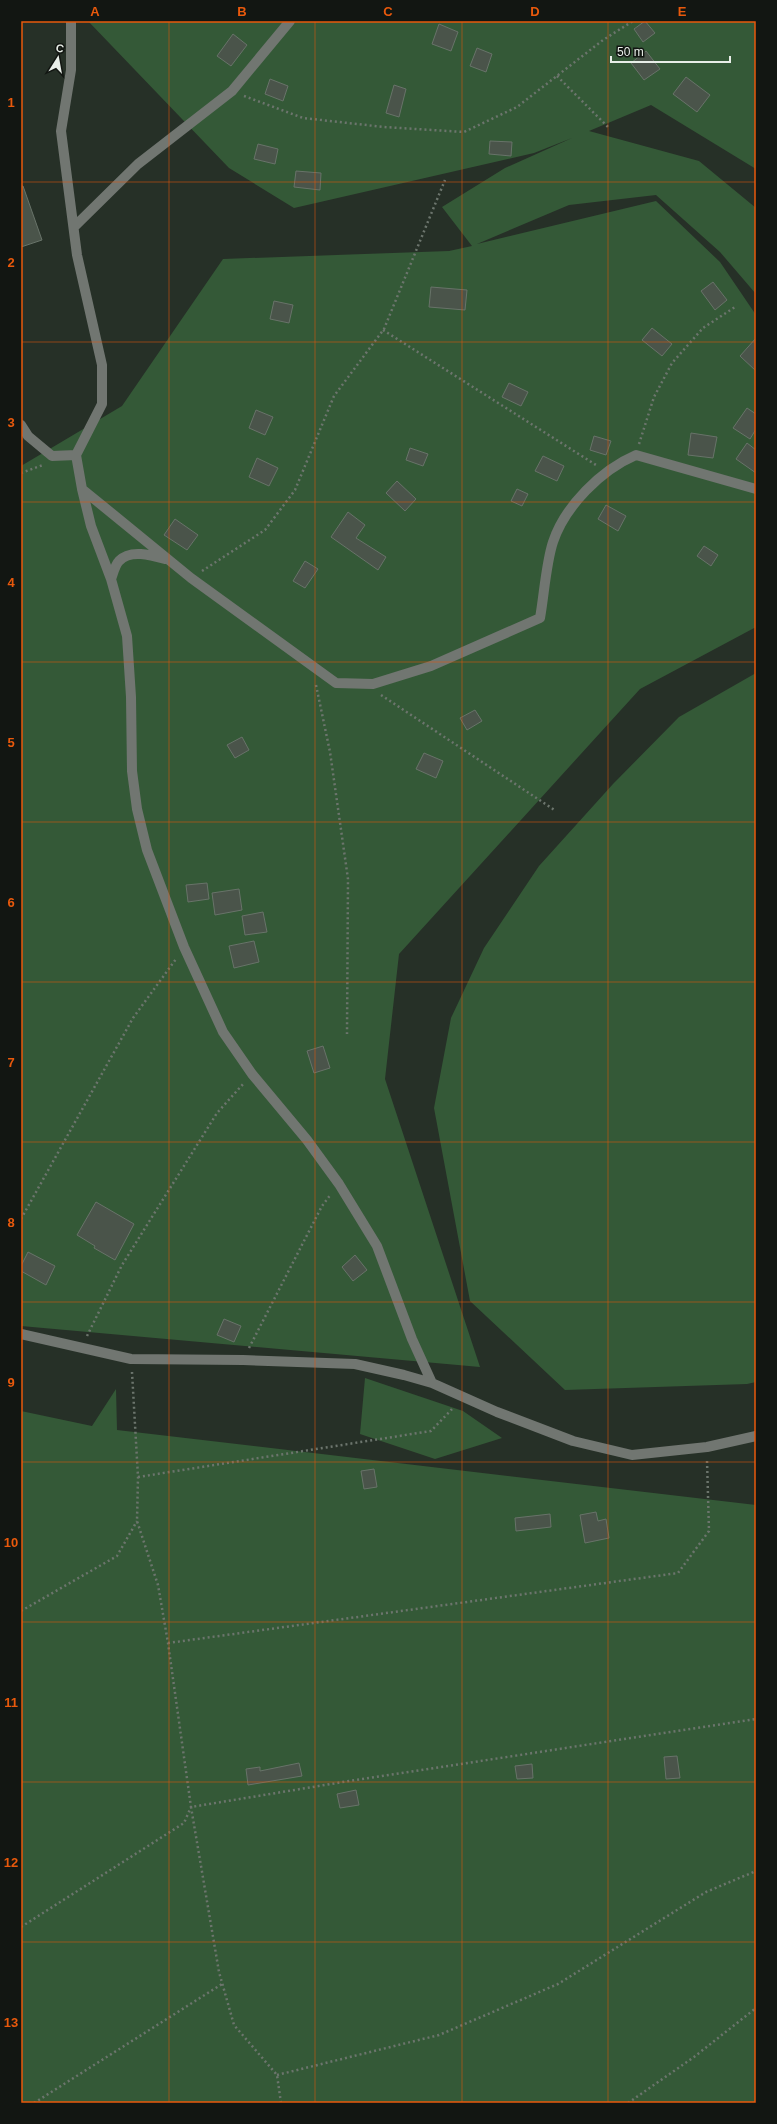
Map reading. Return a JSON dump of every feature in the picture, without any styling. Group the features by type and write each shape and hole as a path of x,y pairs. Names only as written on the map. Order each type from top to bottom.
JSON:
{"street":[{"path":"71,21 71,70 61,131 77,255 102,365 102,404 76,455 82,489 92,526 111,579 127,636 131,697 132,770 137,809 147,850 184,947 223,1032 252,1074 307,1140 339,1184 377,1246 412,1339 432,1383"},
{"path":"74,227 138,164 232,92 290,21"},
{"path":"21,425 28,436 52,456 76,455"},
{"path":"82,489 191,578 336,683 363,684 373,684 431,666 540,618 553,542 566,516 588,488 606,472 636,455 756,489"},
{"path":"111,579 118,562 130,555 143,554 168,560"},
{"path":"21,1334 131,1359 243,1360 355,1364 432,1383 573,1441 632,1455 682,1451 756,1436"}],"path":[{"path":"232,92 303,118 384,127 464,132 517,107 603,40 633,21"},
{"path":"557,76 610,129"},
{"path":"191,578 265,530 295,490 334,396 383,330 445,180"},
{"path":"636,455 654,397 672,363 703,328 735,307"},
{"path":"383,330 606,472"},
{"path":"313,666 330,752 348,879 347,1034"},
{"path":"363,684 556,811"},
{"path":"21,1219 133,1018 184,947"},
{"path":"81,1348 122,1265 218,1113 252,1074"},
{"path":"243,1360 322,1206 339,1184"},
{"path":"131,1359 138,1477 137,1522 158,1585 168,1643 191,1807 222,1984 234,2025 277,2075 281,2103"},
{"path":"138,1477 431,1431 463,1397"},
{"path":"168,1643 678,1573 708,1531 707,1447"},
{"path":"21,1611 117,1556 137,1522"},
{"path":"191,1807 349,1781 756,1719"},
{"path":"21,1927 184,1823 191,1807"},
{"path":"277,2075 440,2035 558,1984 706,1892 756,1871"},
{"path":"34,2103 222,1984"},
{"path":"628,2103 694,2057 756,2008"}],"green space":[{"path":"88,21 756,21 756,169 651,105 589,131 699,161 756,208 756,294 720,252 656,195 569,205 477,244 656,201 720,262 756,315 756,627 640,689 399,954 385,1079 480,1367 21,1326 21,466 122,406 223,259 449,251 472,246 442,207 505,168 572,138 534,153 294,208 229,168"},
{"path":"756,673 756,1382 747,1384 565,1390 470,1301 434,1108 451,1018 484,948 539,866 613,784 679,717"},
{"path":"365,1378 463,1411 502,1438 435,1459 360,1434"},
{"path":"116,1389 117,1430 756,1505 756,2103 21,2103 21,1411 92,1426"}],"building":[{"path":"645,21 655,33 643,42 634,29"},
{"path":"439,24 458,32 451,51 432,44"},
{"path":"233,34 247,45 231,66 217,56"},
{"path":"477,48 492,54 486,72 470,66"},
{"path":"646,51 660,69 644,80 631,63"},
{"path":"686,77 710,95 697,112 673,94"},
{"path":"270,79 288,86 283,101 265,94"},
{"path":"394,85 406,89 399,117 386,113"},
{"path":"490,141 512,142 511,156 489,154"},
{"path":"258,144 278,149 275,164 254,159"},
{"path":"296,171 321,173 320,190 294,187"},
{"path":"21,186 23,186 42,240 21,247"},
{"path":"713,282 727,300 715,310 701,291"},
{"path":"431,287 467,290 465,310 429,307"},
{"path":"274,301 293,305 289,323 270,319"},
{"path":"652,328 672,344 662,356 642,340"},
{"path":"756,338 756,371 740,356"},
{"path":"509,383 528,392 521,406 502,397"},
{"path":"747,408 756,414 756,429 750,439 733,428"},
{"path":"256,410 273,417 265,435 249,428"},
{"path":"691,433 717,437 713,458 688,455"},
{"path":"594,436 611,441 606,455 590,450"},
{"path":"747,443 756,450 756,473 736,459"},
{"path":"410,448 428,454 423,466 406,460"},
{"path":"543,456 564,466 557,481 535,471"},
{"path":"257,458 278,468 269,486 249,477"},
{"path":"397,481 416,499 405,511 386,493"},
{"path":"517,489 528,494 522,506 511,501"},
{"path":"606,505 626,516 618,531 598,519"},
{"path":"348,512 365,525 356,538 386,557 378,570 331,537"},
{"path":"175,519 198,535 187,550 164,535"},
{"path":"704,546 718,555 711,566 697,556"},
{"path":"305,561 318,569 305,588 293,581"},
{"path":"475,710 482,721 467,730 460,718"},
{"path":"242,737 249,750 235,758 227,745"},
{"path":"424,753 443,761 436,778 416,769"},
{"path":"207,883 209,899 188,902 186,885"},
{"path":"239,889 242,910 215,915 212,893"},
{"path":"263,912 267,932 245,935 242,916"},
{"path":"254,941 259,962 234,968 229,946"},
{"path":"323,1046 330,1068 314,1073 307,1051"},
{"path":"96,1202 134,1224 115,1260 94,1248 95,1246 77,1235"},
{"path":"28,1252 55,1266 46,1285 21,1271 21,1266"},
{"path":"355,1255 367,1270 353,1281 342,1267"},
{"path":"224,1319 241,1326 234,1342 217,1335"},
{"path":"374,1469 377,1487 364,1489 361,1471"},
{"path":"596,1512 598,1521 606,1519 609,1538 585,1543 580,1515"},
{"path":"550,1514 551,1527 516,1531 515,1518"},
{"path":"677,1756 680,1778 666,1779 664,1757"},
{"path":"299,1763 302,1776 248,1785 246,1769 260,1767 260,1771"},
{"path":"532,1764 533,1778 517,1779 515,1766"},
{"path":"356,1790 359,1805 340,1808 337,1794"}]}
